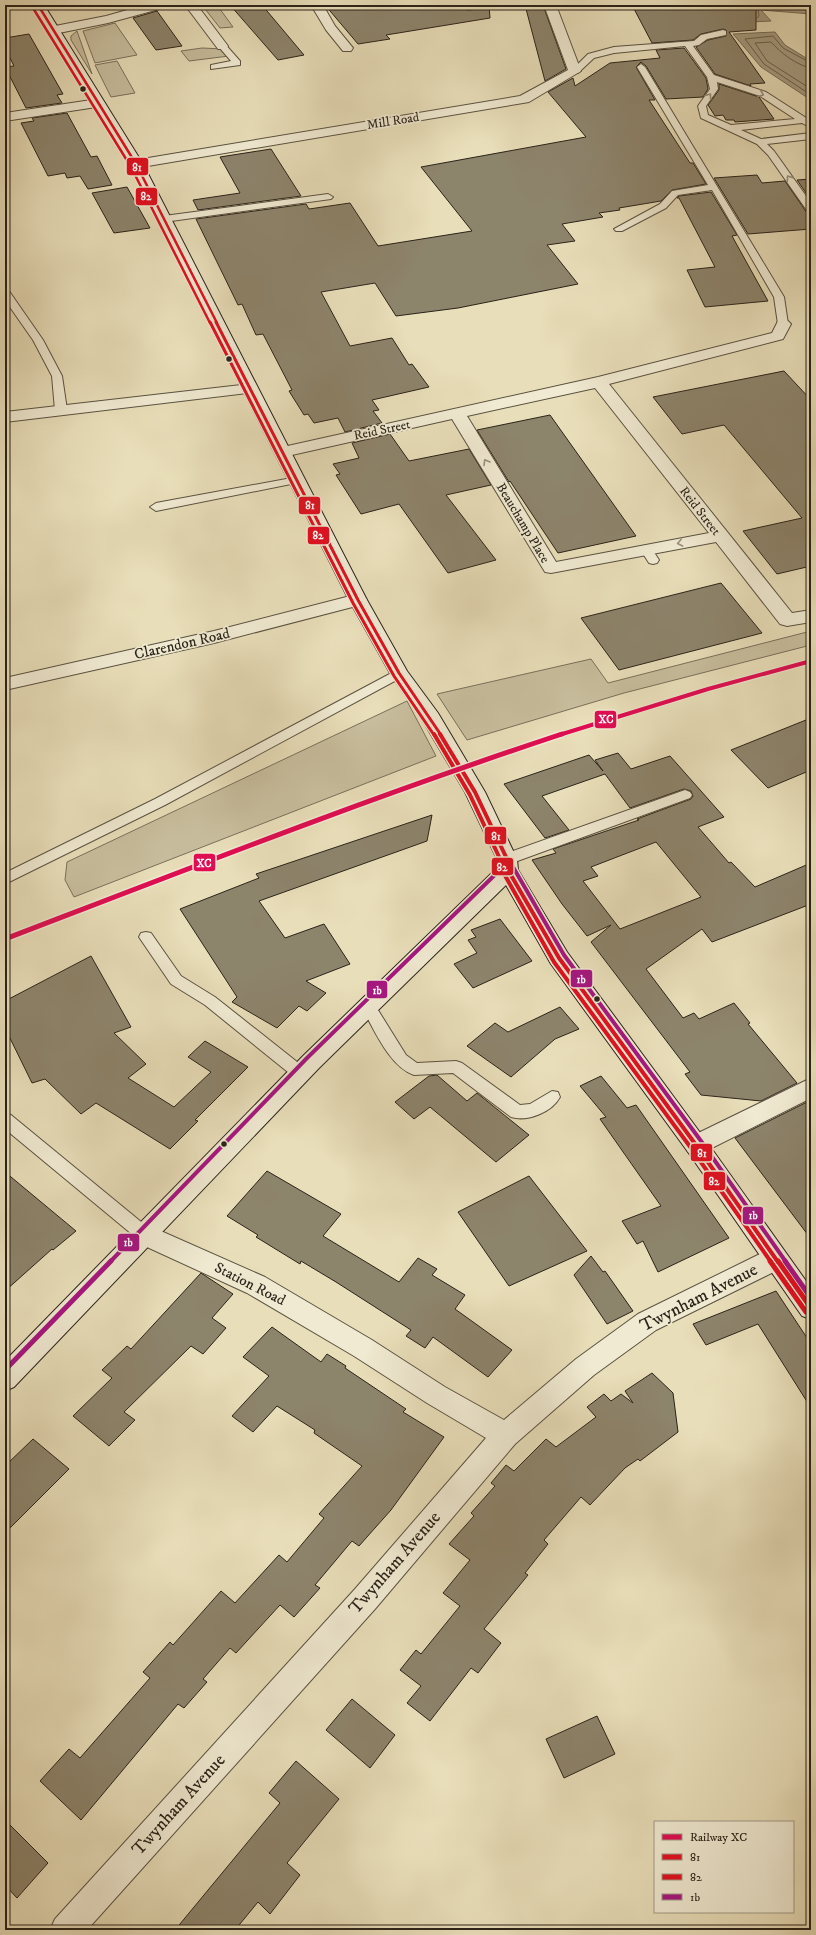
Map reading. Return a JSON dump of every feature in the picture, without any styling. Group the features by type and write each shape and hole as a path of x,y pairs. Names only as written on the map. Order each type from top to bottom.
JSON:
{"street":[{"path":"38,5 136,164 358,600 399,674 431,718 475,792 508,865 559,958 696,1145 811,1308"},
{"path":"54,30 108,19 159,5"},
{"path":"191,5 222,46"},
{"path":"317,5 330,27 347,48"},
{"path":"550,5 575,71"},
{"name":"Mill Road","path":"136,164 524,99 575,71"},
{"path":"5,117 98,103"},
{"name":"Reid Street","path":"283,452 599,382 778,336 783,324"},
{"name":"Reid Street","path":"599,382 718,536 787,620 811,616"},
{"path":"5,417 250,389"},
{"name":"Beauchamp Place","path":"457,414 551,568 649,555 718,536"},
{"name":"Clarendon Road","path":"5,684 214,637 358,600"},
{"path":"5,1379 300,1073 508,865"},
{"path":"696,1145 811,1087"},
{"name":"Station Road","path":"145,1235 256,1286 363,1348 436,1395 506,1435"},
{"name":"Twynham Avenue","path":"66,1930 365,1599 506,1435 585,1367 646,1322 775,1259"}],"lane":[{"path":"459,5 476,6"},
{"path":"575,71 591,56 614,50 696,43 704,37 714,33 723,33"},
{"path":"688,44 711,77 714,89 702,106 704,116 760,142 771,153 811,210"},
{"path":"214,67 237,63 222,46"},
{"path":"641,67 714,187 778,297 783,324"},
{"path":"711,77 763,94 807,122"},
{"path":"730,128 807,122"},
{"path":"760,142 811,136"},
{"path":"619,229 663,206 675,193 714,187"},
{"path":"164,219 328,197"},
{"path":"5,293 38,340 56,376 61,410"},
{"path":"156,507 297,480"},
{"path":"5,879 160,802 399,674"},
{"path":"508,865 686,795"},
{"path":"146,937 176,980 210,1001 300,1073"},
{"path":"368,1006 400,1059 414,1069 456,1067 517,1112 534,1110 552,1097"},
{"name":"Station Road","path":"5,1120 145,1235"}],"shaded area":[{"path":"202,5 217,5 233,27 220,28"},
{"path":"115,23 137,55 95,63 83,31"},
{"path":"77,31 92,74 71,40 71,36"},
{"path":"202,48 224,49 229,56 189,61 181,51"},
{"path":"117,61 135,93 111,97 95,65"},
{"path":"811,631 811,645 624,693 467,740 437,694 591,659 608,683"},
{"path":"407,701 436,756 74,897 65,880 67,862"}],"water":[{"path":"712,5 811,5 811,14 761,10 771,21 728,23"},
{"path":"775,32 785,45 811,61 811,100 761,67 733,34"}],"building":[{"path":"230,5 262,5 304,55 278,60"},
{"path":"325,5 454,5 457,8 468,10 478,9 481,5 489,5 490,18 386,35 390,39 358,44"},
{"path":"525,5 543,5 566,69 545,81"},
{"path":"632,5 756,5 756,30 729,32 765,83 750,84 751,86 715,74 696,47 708,40 726,36 726,30 723,29 701,34 693,40 652,43"},
{"path":"157,11 182,46 156,50 133,18"},
{"path":"29,34 63,94 57,95 62,103 26,108 5,67 14,66 5,48 5,38"},
{"path":"684,48 706,78 708,89 703,97 666,99 646,66 641,62 636,67 655,100 649,100 690,163 693,163 706,184 672,190 661,201 619,208 620,210 599,213 603,217 562,224 575,241 547,245 578,284 458,308 396,316 375,283 321,292 350,346 392,338 409,365 412,364 429,387 372,400 379,410 373,411 382,423 345,432 338,418 314,423 308,414 304,415 289,391 292,390 263,334 256,335 242,304 238,305 196,219 306,204 309,209 350,203 378,246 472,231 421,167 586,137 548,92 573,78 575,86 610,63 660,58 656,50"},
{"path":"719,84 759,97 774,119 735,122 734,120 726,120 723,115 715,116 708,105 719,90"},
{"path":"67,113 91,157 97,156 112,185 88,189 80,176 67,178 65,173 48,176 21,123 34,121 32,118"},
{"path":"271,149 301,196 198,210 193,200 240,193 220,157"},
{"path":"757,175 762,183 785,181 807,213 811,214 811,229 748,234 714,178"},
{"path":"811,179 811,200 797,180"},
{"path":"127,187 150,228 114,233 92,193"},
{"path":"711,192 737,235 732,236 768,301 705,307 687,270 715,267 679,198 677,198 679,196"},
{"path":"784,371 811,400 811,566 777,574 743,531 802,518 724,425 682,434 653,397"},
{"path":"550,415 636,536 558,553 510,481 509,482 477,430"},
{"path":"390,434 409,461 469,449 491,485 446,495 496,560 448,573 399,504 361,514 336,475 340,474 333,464 359,458 352,443"},
{"path":"721,583 762,633 619,670 581,618"},
{"path":"811,718 811,770 768,788 731,750"},
{"path":"618,753 631,769 670,756 724,817 698,827 729,863 731,862 755,887 811,863 811,904 712,942 702,929 646,969 683,1018 694,1013 699,1019 734,1003 750,1023 748,1024 797,1083 761,1101 701,1095 685,1074 690,1072 591,942 611,925 587,936 562,904 532,860 556,853 553,849 639,820 637,819 691,799 693,796 691,791 684,789 630,808 605,774 542,796 569,830 545,838 504,784 589,755 603,771 595,760","holes":["656,842 701,897 620,929 583,881 598,876 591,867"]},
{"path":"432,815 427,841 259,901 285,938 324,924 350,964 306,981 326,993 307,1011 299,1006 277,1028 232,1002 237,997 180,909 259,878 256,874"},
{"path":"500,919 532,961 473,988 454,964 477,953 468,940 476,937 471,930"},
{"path":"91,956 131,1027 114,1033 146,1064 128,1078 174,1107 211,1072 188,1057 205,1041 248,1067 195,1120 198,1121 170,1149 96,1103 81,1114 45,1079 32,1083 5,1028 5,1001"},
{"path":"560,1007 579,1029 555,1039 511,1077 467,1046 495,1023 508,1032"},
{"path":"437,1075 467,1101 477,1093 529,1135 496,1162 430,1107 414,1119 395,1102 429,1076"},
{"path":"601,1076 627,1108 636,1105 729,1238 658,1272 643,1241 637,1244 622,1221 661,1206 600,1119 606,1117 580,1086"},
{"path":"811,1100 811,1239 735,1138"},
{"path":"267,1171 341,1214 323,1236 399,1282 418,1258 437,1269 432,1275 465,1295 455,1309 512,1350 488,1377 433,1337 425,1348 406,1336 411,1330 301,1261 300,1264 256,1237 258,1235 227,1216"},
{"path":"5,1172 76,1231 53,1250 52,1249 5,1291"},
{"path":"529,1176 587,1251 509,1286 458,1212"},
{"path":"591,1256 603,1272 605,1271 633,1311 607,1324 574,1275"},
{"path":"201,1273 233,1294 212,1318 226,1328 203,1354 191,1346 124,1412 135,1420 109,1446 73,1416 112,1378 102,1370 127,1346 131,1349"},
{"path":"776,1291 811,1344 811,1408 758,1324 706,1345 693,1324"},
{"path":"272,1327 321,1362 327,1354 346,1366 345,1368 406,1409 403,1412 444,1437 391,1510 359,1546 352,1541 315,1585 320,1588 294,1617 280,1605 236,1653 230,1648 203,1679 207,1682 184,1708 178,1704 81,1820 40,1781 69,1749 80,1758 150,1678 143,1672 170,1642 173,1645 221,1591 235,1603 279,1555 287,1562 324,1518 319,1514 362,1466 314,1433 315,1430 277,1406 253,1432 232,1416 269,1376 243,1357"},
{"path":"652,1373 673,1393 678,1432 640,1461 638,1459 625,1468 590,1505 581,1497 544,1540 548,1544 525,1573 528,1575 484,1629 501,1643 478,1673 471,1668 430,1721 407,1703 421,1686 400,1670 416,1650 421,1654 460,1606 443,1593 470,1560 449,1544 474,1516 471,1513 495,1486 491,1483 506,1465 514,1471 546,1439 556,1447 596,1417 587,1407 604,1394 611,1401 621,1394 633,1403 625,1391"},
{"path":"33,1439 69,1469 5,1533 5,1466"},
{"path":"352,1699 395,1735 370,1768 326,1730"},
{"path":"597,1716 615,1754 564,1778 546,1739"},
{"path":"296,1761 339,1799 287,1863 300,1875 270,1914 258,1902 235,1930 175,1930 280,1803 269,1793"},
{"path":"5,1820 48,1863 17,1898 5,1885"}],"rail line":[{"name":"XC","path":"5,939 304,825 505,753 606,719 811,661"}],"transit line":[{"name":"81","path":"38,5 136,164 358,600 399,673 431,718 475,792 507,859 508,870 559,958 696,1145 811,1308"},
{"name":"82","path":"33,8 131,167 353,603 394,676 426,721 470,795 501,861 503,872 554,962 691,1148 806,1312"},
{"name":"1b","path":"5,1370 307,1058 504,866"},
{"name":"1b","path":"513,867 564,955 701,1141 811,1298"}]}
